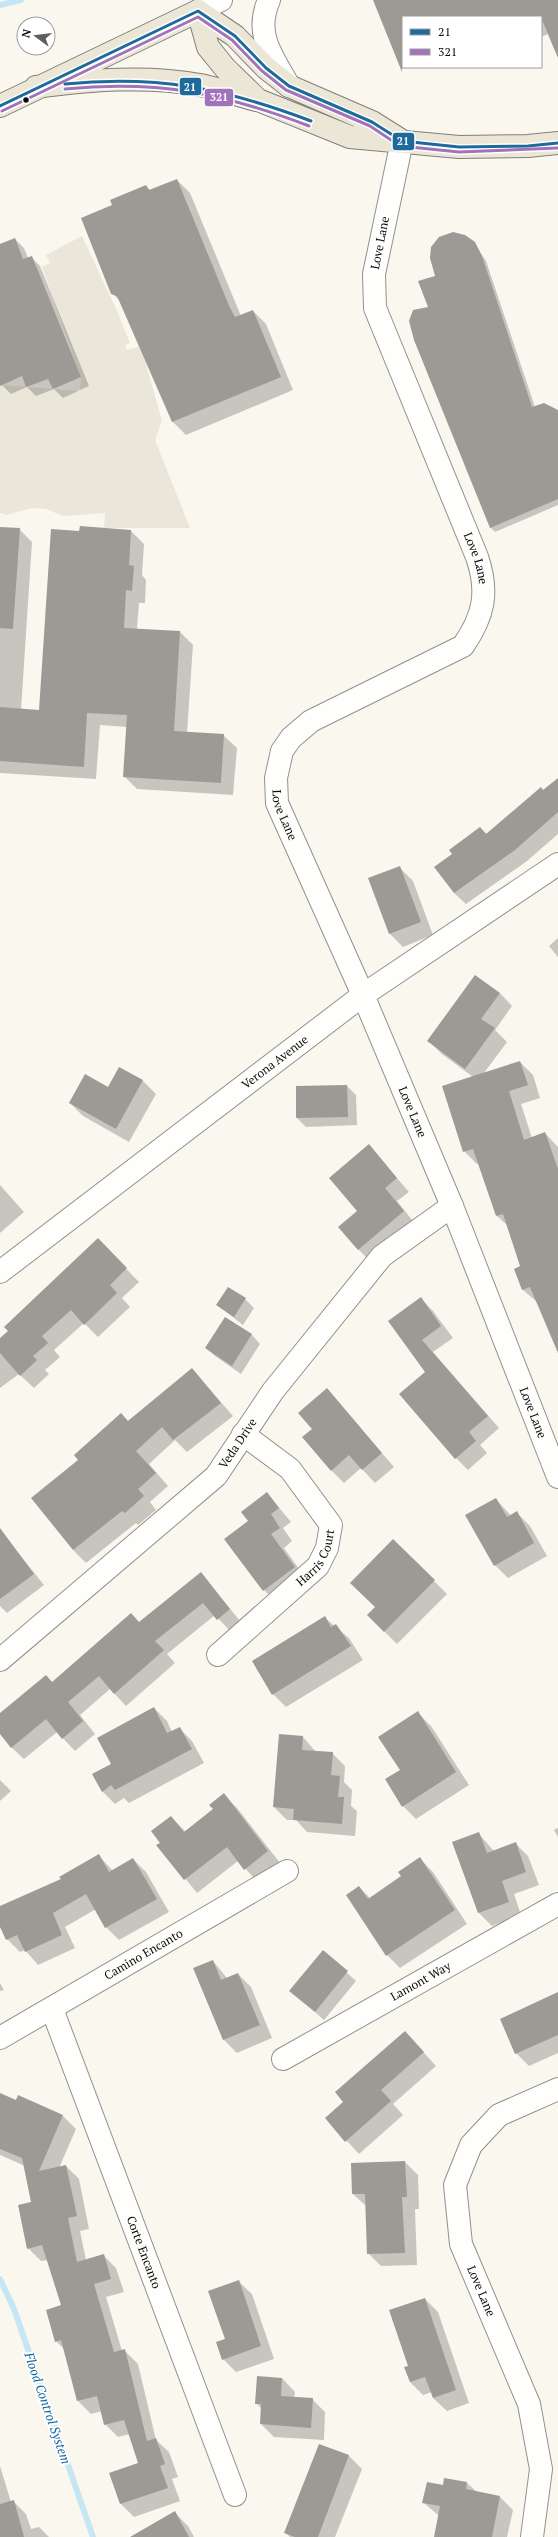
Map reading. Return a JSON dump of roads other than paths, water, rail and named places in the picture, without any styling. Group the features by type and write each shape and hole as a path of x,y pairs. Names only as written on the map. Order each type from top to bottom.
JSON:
{"main road":[{"path":"198,11 236,36 266,68 289,86 372,122 402,141"},
{"path":"0,106 36,87 198,11"},
{"path":"198,11 208,46 225,68 258,100"},
{"path":"36,87 93,80 148,80 200,85 258,100 350,137 460,147 528,146 558,143"}],"street":[{"path":"198,11 221,0"},
{"path":"269,0 262,20 264,34 268,50 289,86"},
{"name":"Love Lane","path":"402,141 374,274 376,308 484,579 479,616 474,630 463,646 311,721 291,738 278,763 277,803 363,995 452,1206 558,1476"},
{"name":"Verona Avenue","path":"0,1272 363,995 558,864"},
{"name":"Veda Drive","path":"0,1660 216,1476 273,1391 382,1256 452,1206"},
{"name":"Harris Court","path":"218,1655 318,1566 327,1548 331,1525 290,1469 244,1434"},
{"name":"Camino Encanto","path":"0,2038 287,1871"},
{"name":"Lamont Way","path":"283,2059 558,1904"},
{"name":"Corte Encanto","path":"52,2009 234,2495"},
{"name":"Love Lane","path":"532,2537 541,2470 529,2404 461,2244 455,2185 471,2145 499,2115 558,2090"}],"waterway":[{"path":"0,5 21,0"},
{"name":"Flood Control System","path":"0,2279 14,2309 93,2537"}]}
